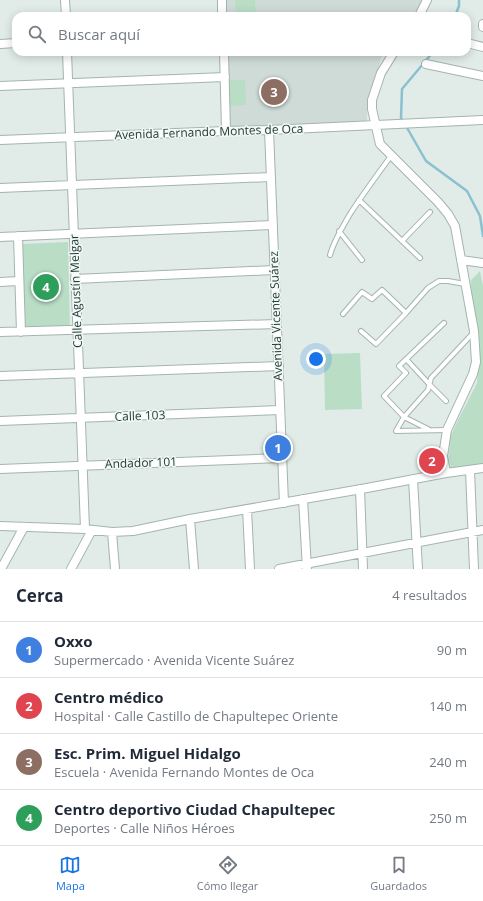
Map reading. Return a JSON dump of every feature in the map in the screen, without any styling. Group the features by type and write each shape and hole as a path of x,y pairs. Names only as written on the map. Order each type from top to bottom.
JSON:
{"street":[{"path":"65,0 66,12"},
{"path":"222,0 222,12"},
{"path":"421,12 427,0"},
{"path":"0,44 12,44"},
{"path":"471,44 483,47"},
{"name":"Calle Agustín Melgar","path":"67,56 82,466 88,530"},
{"path":"224,56 226,130"},
{"path":"392,56 382,73 372,100 372,109 380,144 438,202 448,214 455,226 474,331 476,362 473,374 447,430 443,456 446,473"},
{"path":"426,64 483,76"},
{"path":"0,86 225,77"},
{"name":"Avenida Fernando Montes de Oca","path":"0,140 226,130 269,130 419,124 483,120"},
{"name":"Avenida Vicente Suárez","path":"269,130 284,503"},
{"path":"0,188 271,177"},
{"path":"0,237 273,225"},
{"path":"18,236 21,332"},
{"path":"462,260 482,263"},
{"path":"75,279 274,270"},
{"path":"0,282 19,282"},
{"path":"0,332 277,324"},
{"path":"0,376 278,366"},
{"name":"Calle 103","path":"0,421 280,410"},
{"name":"Andador 101","path":"0,469 282,458"},
{"path":"0,526 112,532 133,531 190,519 360,490 446,473 483,468"},
{"path":"470,470 474,569"},
{"path":"413,479 418,569"},
{"path":"360,490 363,569"},
{"path":"303,499 307,566"},
{"path":"247,509 250,569"},
{"path":"190,519 194,569"},
{"path":"1,569 24,527"},
{"path":"71,569 88,530"},
{"path":"279,569 307,566 362,553 483,530"},
{"path":"112,532 115,569"}],"lane":[{"path":"330,255 339,231 359,200 391,156"},
{"path":"359,200 420,258"},
{"path":"402,241 430,212"},
{"path":"339,231 362,260"},
{"path":"361,331 376,344 428,288 439,281 466,284"},
{"path":"342,314 362,292 372,299 382,290 406,313"},
{"path":"430,430 404,418 384,396 406,374 399,366 444,323"},
{"path":"447,430 396,431 404,418 428,390 431,378 474,331"},
{"path":"406,359 446,401"}],"shaded area":[{"path":"222,0 423,0 418,12 223,12"},
{"path":"224,56 383,56 369,94 367,105 367,122 226,128"}],"green space":[{"path":"235,0 255,0 256,12 236,12"},
{"path":"229,80 245,80 246,105 230,106"},
{"path":"68,242 70,330 25,332 22,244"},
{"path":"480,271 483,286 483,471 451,469 449,457 450,438 477,383 479,352 472,312 471,280"},
{"path":"360,353 362,409 325,410 324,354"}],"waterway":[{"path":"457,12 459,0"},
{"path":"403,121 401,118 402,89 430,56"},
{"path":"406,126 426,161 467,191 480,216 483,236"}],"place":[{"name":"Esc. Prim. Miguel Hidalgo","path":"274,92"},
{"name":"Centro deportivo Ciudad Chapultepec","path":"46,287"},
{"name":"Oxxo","path":"278,448"},
{"name":"Centro médico","path":"432,461"}]}
